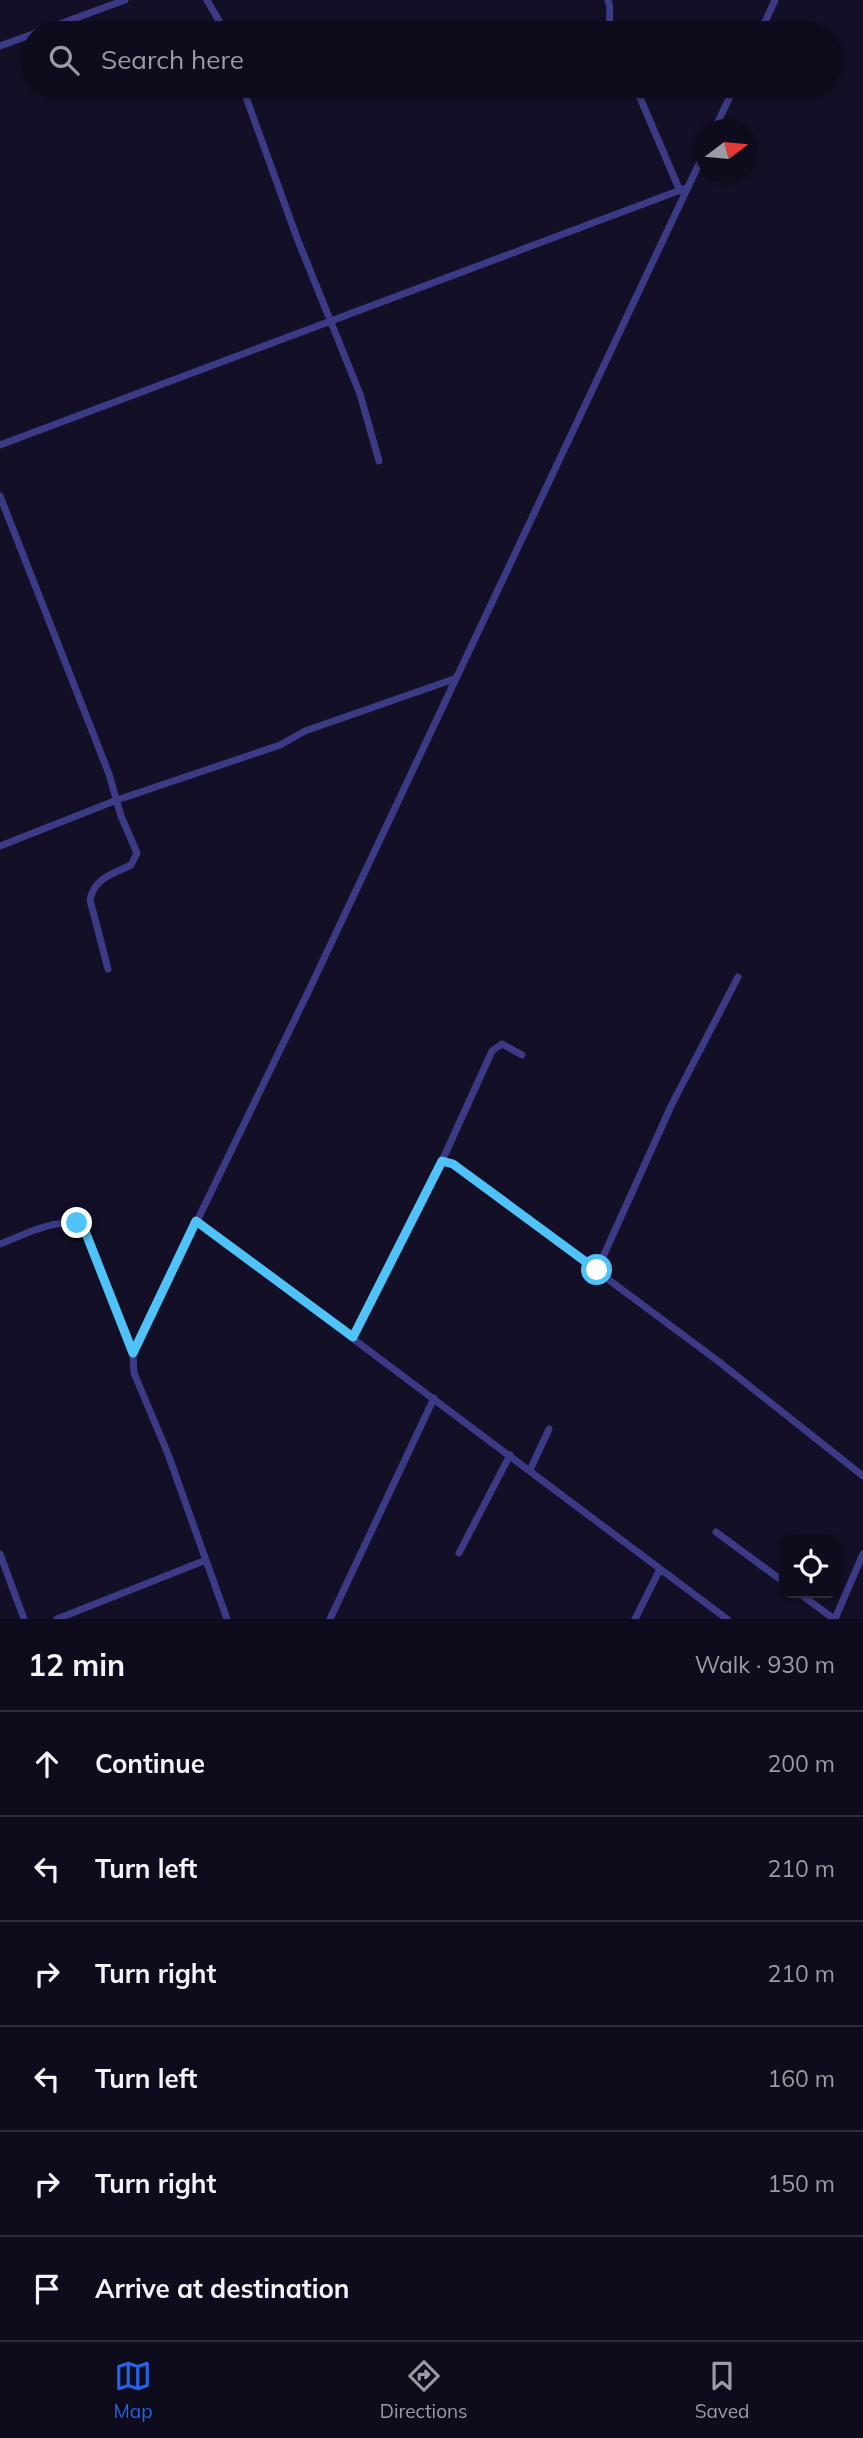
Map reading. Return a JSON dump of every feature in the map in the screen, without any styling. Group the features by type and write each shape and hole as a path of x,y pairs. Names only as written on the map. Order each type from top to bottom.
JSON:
{"street":[{"path":"69,21 125,0"},
{"path":"206,0 219,21"},
{"path":"608,0 611,8 608,21"},
{"path":"765,21 775,0"},
{"path":"0,46 21,39"},
{"path":"246,98 360,394 379,461"},
{"path":"641,98 683,189"},
{"path":"719,119 729,98"},
{"path":"133,1353 695,167"},
{"path":"0,445 683,189"},
{"path":"0,496 109,774 137,858 131,865 98,882 92,891 90,901 108,969"},
{"path":"0,846 117,800 280,745 305,731 454,679"},
{"path":"597,1270 672,1104 738,977"},
{"path":"353,1337 442,1161 492,1051 502,1044 522,1055"},
{"path":"442,1161 453,1164 597,1270 863,1476"},
{"path":"196,1221 727,1619"},
{"path":"0,1244 65,1222 77,1223 85,1231 133,1353 134,1373 168,1454 226,1619"},
{"path":"330,1619 434,1398"},
{"path":"530,1470 549,1429"},
{"path":"460,1553 510,1455"},
{"path":"716,1532 779,1578"},
{"path":"0,1554 24,1619"},
{"path":"807,1598 837,1618 863,1554"},
{"path":"57,1619 206,1560"},
{"path":"635,1619 660,1569"}],"route":[{"path":"77,1223 85,1231 133,1353 196,1221 353,1337 442,1161 453,1164 597,1270"}]}
